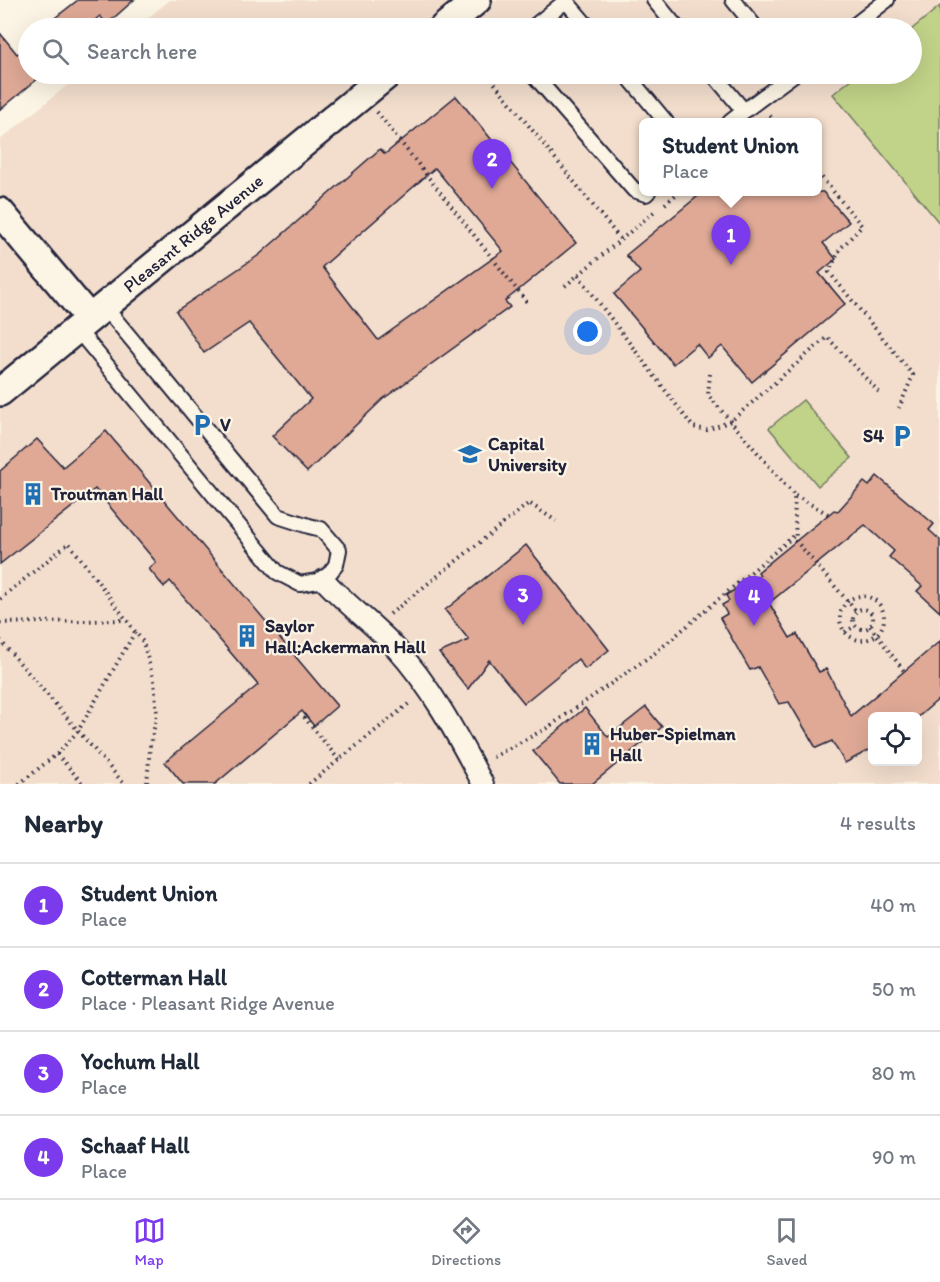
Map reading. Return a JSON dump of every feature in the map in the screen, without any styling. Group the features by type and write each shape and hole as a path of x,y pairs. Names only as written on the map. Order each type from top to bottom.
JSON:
{"street":[{"path":"455,18 477,0"},
{"name":"Pleasant Ridge Avenue","path":"0,392 376,84"},
{"path":"0,212 90,318"},
{"path":"324,580 394,647 428,688 451,724 478,776"}],"lane":[{"path":"544,18 566,0 581,18"},
{"path":"654,0 669,18"},
{"path":"733,0 748,18"},
{"path":"864,18 887,0"},
{"path":"542,84 634,190 639,192"},
{"path":"634,84 662,118"},
{"path":"721,84 744,111"},
{"path":"736,118 780,84"},
{"path":"90,318 278,516 321,529 339,550 336,566 324,580 300,584 277,572 90,318"}],"path":[{"path":"495,84 621,240"},
{"path":"363,94 529,305"},
{"path":"822,178 862,226 840,249 829,272 913,375 898,408"},
{"path":"565,286 674,196"},
{"path":"578,275 693,427 707,430 731,421 827,337 879,392"},
{"path":"710,374 708,394 794,495 828,514"},
{"path":"794,495 796,541 856,611"},
{"path":"374,627 529,503 555,520"},
{"path":"478,776 655,653 795,535"},
{"path":"0,599 69,543 143,642 154,681 157,715 150,746 147,784"},
{"path":"868,597 879,605 884,619 883,626 876,635 866,640 858,640 851,638 845,632 840,620 843,606 848,601 868,597"},
{"path":"871,612 879,605"},
{"path":"862,608 871,612 873,618 870,626 865,629 855,626 853,619 856,611 862,608"},
{"path":"0,623 126,620"},
{"path":"845,632 855,626"},
{"path":"870,626 904,671"},
{"path":"19,784 57,754 78,731 135,632"},
{"path":"0,640 124,784"},
{"path":"309,784 428,688"},
{"path":"304,717 339,760"},
{"path":"57,754 83,784"}],"shaded area":[{"name":"Capital University","path":"170,0 940,0 940,784 0,784 0,140 69,84 922,84 922,18 148,18"}],"green space":[{"path":"940,6 940,224 833,94 846,84 922,84 922,21"},
{"path":"803,400 852,458 818,486 769,428"}],"building":[{"path":"78,0 134,0 114,18 100,16 98,18 55,18"},
{"path":"0,33 18,53 18,84 32,84 0,110"},
{"path":"456,96 576,243 505,301 510,307 383,399 307,472 272,436 311,399 249,323 204,353 176,311 259,255 380,149 385,154","holes":["435,168 503,251 378,340 322,267"]},
{"path":"823,192 849,222 823,243 836,259 819,273 845,304 752,382 722,346 708,358 697,344 673,364 614,294 640,272 626,255 698,196 822,196"},
{"name":"Saylor Hall;Ackermann Hall","path":"106,431 337,706 314,726 302,711 215,784 183,784 165,762 258,685 170,581 164,587 149,569 156,562 95,489 0,564 0,471 37,439 63,467"},
{"path":"877,476 934,524 929,530 940,540 940,612 917,591 922,586 889,557 894,551 865,525 769,603 790,638 797,634 819,672 826,669 851,716 940,641 940,698 922,714 868,712 868,751 845,763 832,741 816,748 789,702 779,704 758,667 750,670 720,618 727,614 722,605 729,601 726,595 760,575 758,572 834,510 838,511 864,482 869,486"},
{"path":"526,545 609,650 585,669 578,659 524,703 489,660 468,689 439,653 469,640 445,610"},
{"name":"Huber-Spielman Hall","path":"646,707 662,727 592,784 560,784 533,751 585,708 608,737"}],"place":[{"name":"Cotterman Hall","path":"492,189"},
{"name":"Student Union","path":"731,265"},
{"name":"V","path":"202,425"},
{"name":"S4","path":"902,436"},
{"name":"Capital University","path":"470,454"},
{"name":"Troutman Hall","path":"33,494"},
{"name":"Yochum Hall","path":"523,625"},
{"name":"Schaaf Hall","path":"754,626"},
{"name":"Saylor Hall;Ackermann Hall","path":"247,636"},
{"name":"Huber-Spielman Hall","path":"592,744"}]}
